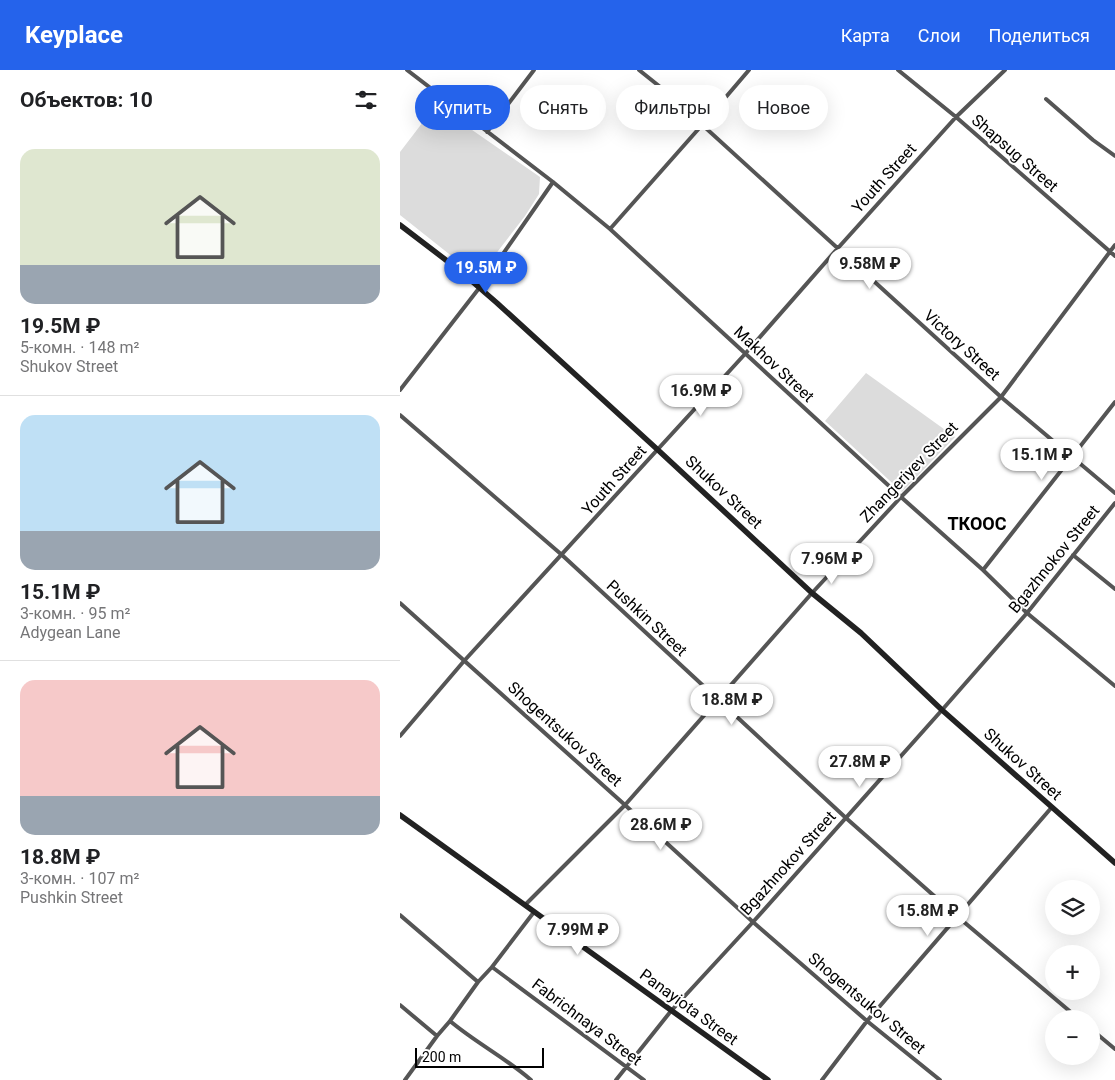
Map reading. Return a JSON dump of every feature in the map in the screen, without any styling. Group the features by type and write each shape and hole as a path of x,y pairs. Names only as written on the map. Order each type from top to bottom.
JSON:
{"main road":[{"name":"Shukov Street","path":"400,224 480,287 812,592 1115,864"},
{"name":"Panayiota Street","path":"400,816 768,1080"}],"street":[{"name":"Makhov Street","path":"406,70 553,182 610,229 1027,612 1115,686"},
{"path":"487,132 534,70"},
{"name":"Victory Street","path":"639,70 658,85"},
{"path":"729,93 749,70"},
{"name":"Shapsug Street","path":"898,70 1115,256"},
{"name":"Youth Street","path":"400,736 464,661 745,354 956,118 1005,70"},
{"path":"1046,99 1093,140 1115,156"},
{"path":"610,229 698,130"},
{"name":"Victory Street","path":"708,130 1001,397 1115,493"},
{"path":"400,390 480,287 553,182"},
{"name":"Zhangeriyev Street","path":"525,905 625,805 812,592 901,497 1001,397 1115,245"},
{"path":"983,570 1115,402"},
{"name":"Pushkin Street","path":"400,415 562,555 846,818 1069,1010"},
{"name":"Bgazhnokov Street","path":"616,1080 671,1011 846,818 1027,612 1115,503"},
{"path":"1073,555 1115,589"},
{"name":"Shogentsukov Street","path":"400,603 753,922 867,1021 940,1080"},
{"path":"822,1080 867,1021 1052,808"},
{"path":"405,1080 436,1036 450,1021 478,982 492,967 534,912"},
{"path":"400,915 478,982"},
{"name":"Fabrichnaya Street","path":"492,967 644,1080"},
{"path":"400,1006 436,1036"},
{"path":"450,1021 469,1037 514,1066 531,1080"},
{"path":"1100,1036 1115,1048"}],"shaded area":[{"path":"417,130 472,130 540,177 539,194 525,216 478,277 400,215 400,152"},
{"path":"866,373 955,437 902,492 825,421"}],"district":[{"name":"ТКООС","path":"977,523"}]}
